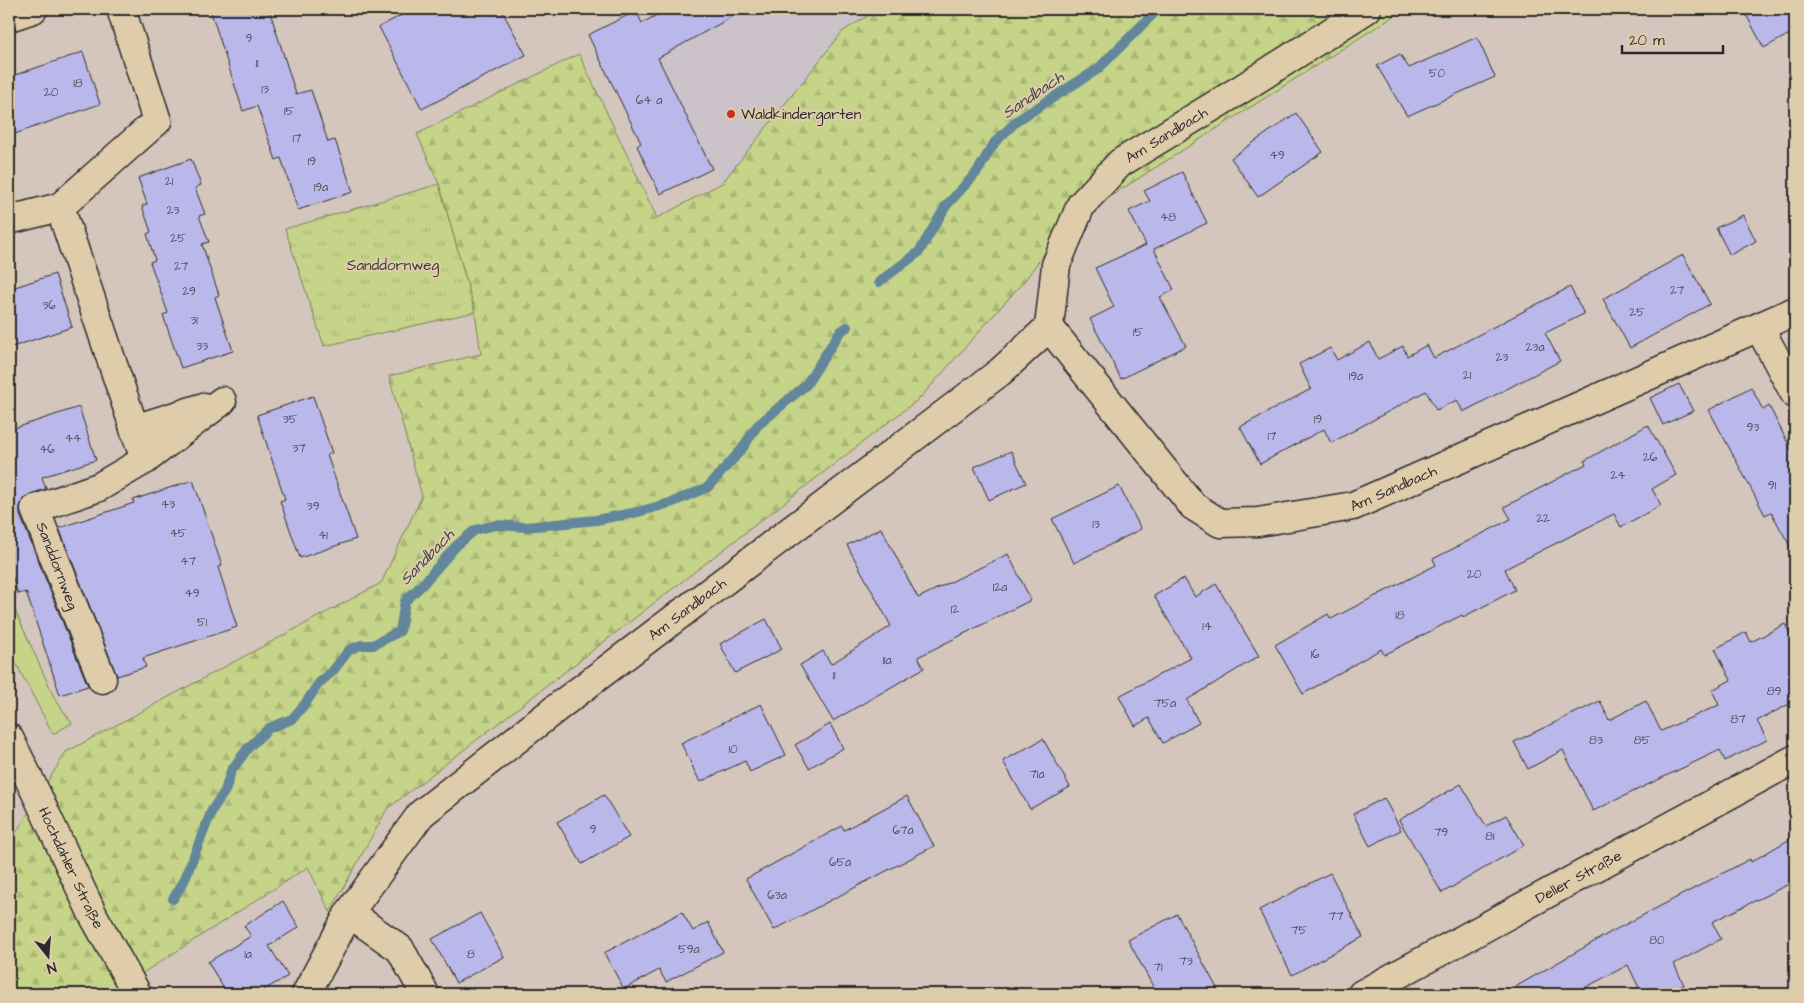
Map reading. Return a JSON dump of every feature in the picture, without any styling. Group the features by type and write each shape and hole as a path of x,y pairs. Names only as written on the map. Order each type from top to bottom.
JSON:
{"street":[{"path":"9,17 32,9"},
{"path":"9,220 60,206 157,121 121,9"},
{"name":"Am Sandbach","path":"306,994 349,913 422,814 562,703 1000,372 1049,327 1056,265 1081,205 1120,163 1367,9"},
{"path":"60,206 145,460"},
{"name":"Am Sandbach","path":"1049,327 1192,506 1220,524 1258,522 1353,506 1795,311"},
{"path":"1759,327 1795,394"},
{"name":"Sanddornweg","path":"102,679 35,508 99,487 145,460 222,401 134,429"},
{"name":"Hochdahler Straße","path":"9,738 93,915 137,994"},
{"name":"Deller Straße","path":"1362,994 1795,759"},
{"path":"349,913 400,949 425,994"}],"shaded area":[{"name":"Waldkindergarten","path":"746,9 879,9 843,31 722,183 712,169 658,58"}],"green space":[{"path":"879,9 1405,9 1065,225 1025,280 920,398 387,809 330,912 308,867 110,994 9,994 9,844 66,752 381,583 422,496 389,376 481,354 475,312 439,184 417,134 579,54 657,218 722,183 843,31"},
{"name":"Sanddornweg","path":"439,184 475,312 324,346 285,229"},
{"path":"9,597 55,699 72,723 53,734 9,650"}],"building":[{"path":"210,9 269,9 296,94 311,90 328,142 335,140 353,192 298,210 281,158 276,160 257,106 243,111"},
{"path":"413,9 501,9 526,55 422,109 379,27"},
{"path":"668,9 746,9 658,58 712,169 660,194 637,146 641,143 588,35 636,11 642,23"},
{"path":"1743,9 1795,9 1795,31 1764,48"},
{"path":"1477,37 1495,77 1407,116 1377,66 1400,54 1409,68"},
{"path":"83,52 100,104 9,136 9,77"},
{"path":"1296,113 1323,152 1258,197 1231,158"},
{"path":"191,159 201,185 195,188 205,214 199,216 209,242 202,244 219,295 215,297 233,351 181,368 163,315 168,313 150,262 155,260 147,234 151,232 142,206 147,204 138,178"},
{"path":"1182,172 1207,223 1154,249 1174,290 1160,297 1186,346 1121,379 1090,319 1114,307 1095,268 1146,245 1129,211 1150,201 1144,191"},
{"path":"1743,215 1756,241 1730,255 1716,228"},
{"path":"1683,255 1710,304 1630,348 1603,299"},
{"path":"55,274 72,327 9,348 9,289"},
{"path":"1570,287 1584,314 1545,333 1560,361 1463,412 1457,400 1436,410 1426,391 1331,443 1324,429 1260,464 1240,427 1311,389 1299,364 1330,348 1337,360 1370,342 1378,359 1403,346 1407,356 1427,345 1434,358"},
{"path":"1679,384 1693,411 1663,425 1650,398"},
{"path":"1751,387 1763,410 1769,406 1795,457 1795,555 1771,512 1765,515 1709,410"},
{"path":"313,396 332,453 327,455 356,539 300,558 280,501 285,499 257,415"},
{"path":"79,407 96,460 42,477 46,489 30,494 23,499 20,507 20,515 88,686 60,695 26,592 18,594 9,567 9,430"},
{"path":"1648,425 1676,475 1652,489 1661,505 1621,527 1614,514 1505,569 1515,590 1384,655 1381,649 1303,694 1275,645 1328,614 1331,619 1436,565 1433,559 1511,519 1504,507 1586,464 1584,461"},
{"path":"1011,451 1026,483 989,500 974,467"},
{"path":"193,480 222,566 218,567 237,627 143,658 146,667 117,676 59,528 134,503 133,500"},
{"path":"1119,486 1141,529 1074,563 1052,519"},
{"path":"881,528 918,598 1008,554 1031,600 918,657 924,668 833,721 800,665 823,651 831,664 891,626 847,545"},
{"path":"1184,578 1195,597 1216,584 1259,656 1187,700 1199,723 1163,743 1149,718 1135,726 1119,696 1191,658 1154,596"},
{"path":"766,619 782,649 735,673 720,644"},
{"path":"1785,624 1795,644 1795,701 1757,721 1767,740 1725,761 1720,750 1593,811 1563,750 1528,769 1514,742 1600,701 1609,720 1646,701 1661,731 1719,705 1712,690 1731,680 1715,649 1746,632 1751,642"},
{"path":"761,704 786,755 750,772 745,761 700,782 681,743"},
{"path":"830,724 843,748 809,768 795,745"},
{"path":"1043,739 1070,787 1030,809 1003,761"},
{"path":"1461,784 1486,826 1506,815 1524,845 1442,893 1399,820"},
{"path":"604,795 629,837 582,864 557,822"},
{"path":"907,796 934,846 774,930 746,879 842,826 844,830"},
{"path":"1384,798 1401,830 1370,846 1353,814"},
{"path":"1795,836 1795,881 1712,922 1721,939 1674,964 1684,985 1666,994 1642,994 1628,965 1573,994 1503,994 1611,932 1750,859 1751,862"},
{"path":"1330,873 1363,937 1292,975 1259,910"},
{"path":"283,901 299,927 269,946 288,976 257,994 227,994 208,962 251,936 244,926"},
{"path":"682,912 693,931 708,922 723,952 666,982 659,970 624,989 604,953"},
{"path":"480,913 504,957 456,983 432,939"},
{"path":"1177,914 1220,994 1157,994 1128,940"}],"waterway":[{"name":"Sandbach","path":"879,282 919,252 946,206 977,172 995,142 1018,120 1098,69 1158,9"},
{"name":"Sandbach","path":"173,899 184,881 212,810 225,791 231,771 248,748 269,728 292,719 319,683 332,672 349,650 361,645 373,645 400,631 405,601 423,584 456,546 475,530 496,525 526,527 596,520 638,512 673,502 708,487 742,449 757,426 806,385 840,332 847,327"}],"place":[{"name":"Waldkindergarten","path":"731,114"}]}
